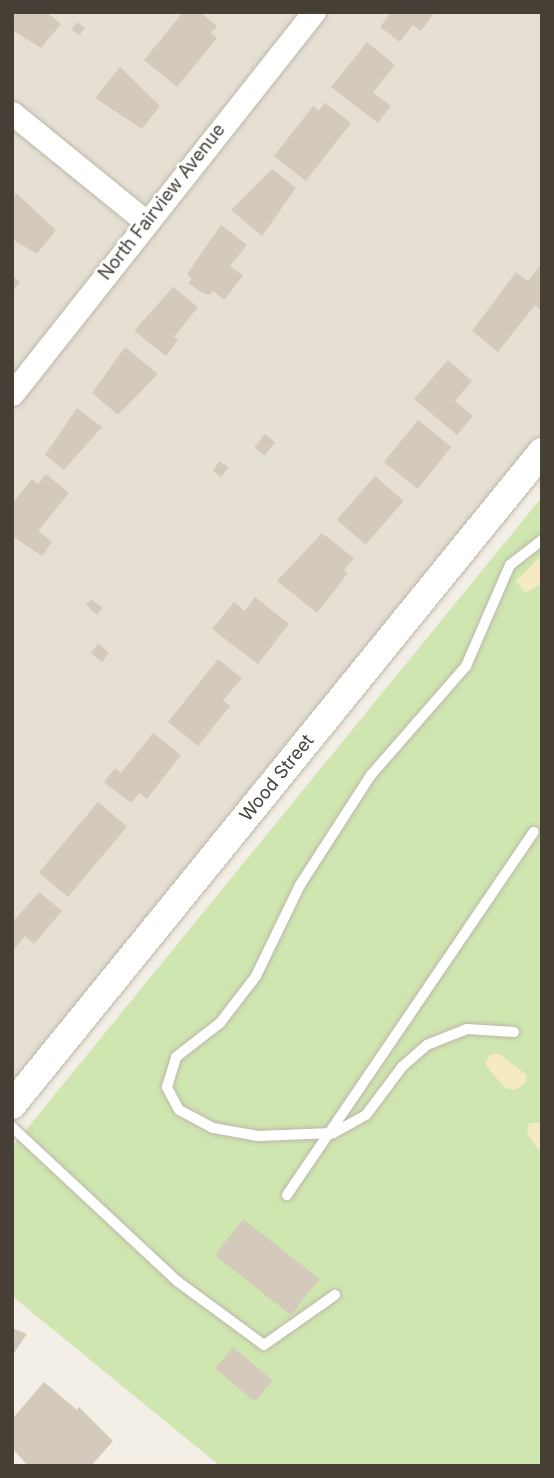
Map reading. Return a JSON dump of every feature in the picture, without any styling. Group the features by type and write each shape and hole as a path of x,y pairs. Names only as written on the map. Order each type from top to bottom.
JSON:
{"street":[{"name":"North Fairview Avenue","path":"12,394 314,12"},
{"path":"12,113 146,222"},
{"name":"Wood Street","path":"12,1105 542,452"}],"lane":[{"path":"514,1032 467,1029 427,1045 402,1067 366,1115 342,1131 328,1133 258,1136 203,1125 174,1105 168,1073 176,1058 220,1023 239,1001 256,976 306,874 371,775 466,666 504,575 523,551 542,540"},
{"path":"286,1195 534,832"},
{"path":"12,1127 177,1281 264,1345 335,1295"}],"shaded area":[{"path":"12,12 542,12 542,450 12,1101"}],"green space":[{"path":"542,497 542,1466 220,1466 12,1296 12,1147"}],"sand":[{"path":"542,555 542,583 525,593 516,581"},
{"path":"499,1054 527,1075 525,1083 515,1090 505,1088 485,1064 490,1055"},
{"path":"529,1123 542,1123 542,1154 527,1134"}],"building":[{"path":"12,12 47,12 61,24 41,48 12,30"},
{"path":"183,12 200,12 217,26 211,33 217,38 177,87 144,60"},
{"path":"391,12 435,12 421,31 413,25 400,42 380,27"},
{"path":"77,22 85,28 80,35 72,29"},
{"path":"367,42 395,65 373,92 391,106 378,123 331,87"},
{"path":"120,67 160,106 142,129 95,98"},
{"path":"325,103 351,123 306,181 274,156 313,106 319,111"},
{"path":"272,169 296,188 262,236 231,210"},
{"path":"16,193 56,230 37,254 12,239 12,199"},
{"path":"221,225 247,245 230,266 243,276 224,300 213,291 209,295 188,283 192,279 187,274"},
{"path":"542,263 542,311 535,305 498,352 472,331 516,272 528,281"},
{"path":"12,276 20,282 12,292"},
{"path":"173,287 198,307 174,337 178,340 166,356 134,331"},
{"path":"125,347 158,374 118,415 92,393"},
{"path":"448,360 472,381 455,401 473,416 457,435 414,399"},
{"path":"77,408 102,427 64,470 45,455"},
{"path":"418,420 451,447 417,489 384,462"},
{"path":"265,434 275,442 264,455 254,447"},
{"path":"220,461 229,468 221,477 213,470"},
{"path":"46,474 69,493 38,531 52,542 42,556 12,536 12,504 32,479 38,484"},
{"path":"375,476 404,501 366,545 337,520"},
{"path":"322,533 354,558 344,570 348,573 317,613 277,581"},
{"path":"255,597 289,624 258,664 212,629 234,602 245,611"},
{"path":"91,599 103,608 97,615 86,605"},
{"path":"98,643 109,653 102,662 91,653"},
{"path":"218,659 242,678 223,701 230,706 198,746 168,722"},
{"path":"153,733 181,755 147,799 139,793 131,803 104,782 115,768 121,773"},
{"path":"98,802 127,826 68,897 39,872"},
{"path":"39,892 62,911 34,944 25,936 12,952 12,923"},
{"path":"243,1219 319,1279 291,1315 215,1255"},
{"path":"12,1328 27,1334 12,1356"},
{"path":"233,1347 273,1380 255,1402 215,1368"},
{"path":"44,1382 77,1410 79,1407 113,1441 91,1466 28,1466 12,1448 12,1419"}]}
